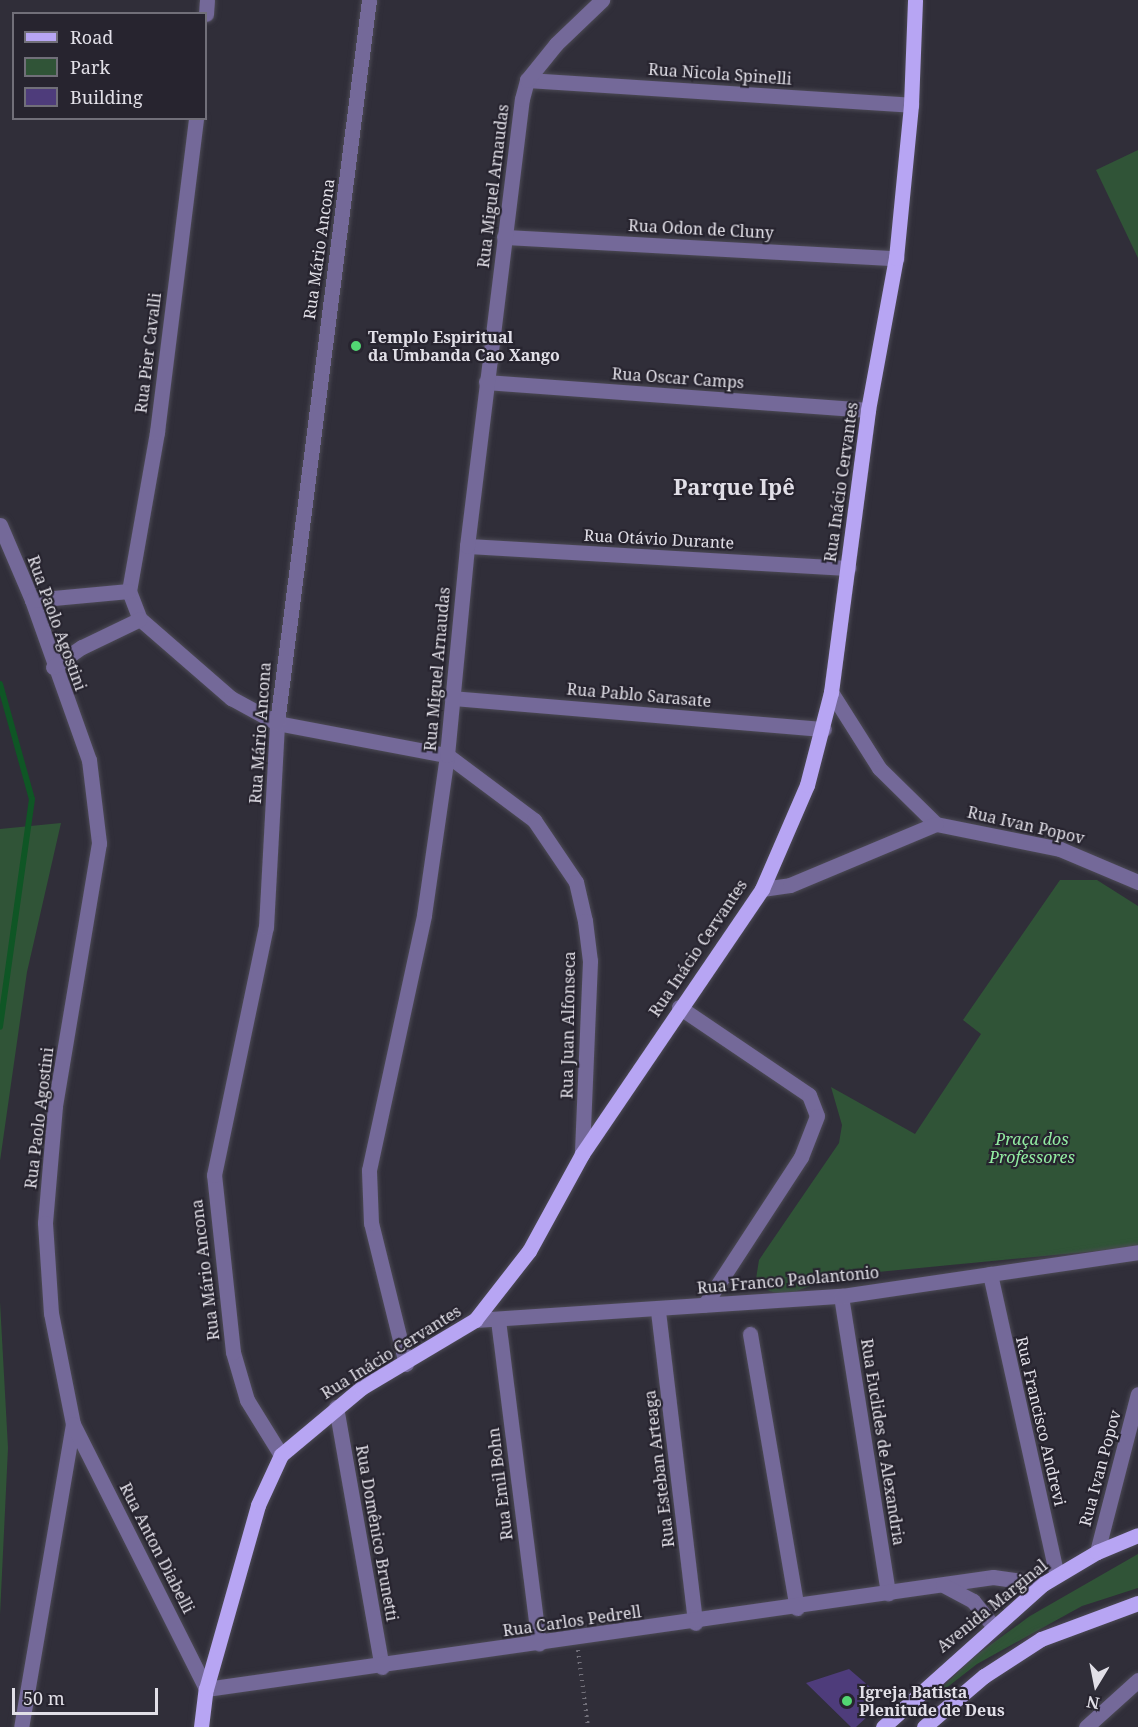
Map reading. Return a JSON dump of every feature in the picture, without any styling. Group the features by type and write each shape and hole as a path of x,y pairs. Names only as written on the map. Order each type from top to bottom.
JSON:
{"main road":[{"name":"Rua Inácio Cervantes","path":"201,1727 206,1689 258,1505 281,1455 336,1407 475,1320 529,1251 582,1154 679,1007 762,889 807,785 824,729 831,692 868,410 896,258 911,105 915,0"},
{"name":"Avenida Marginal","path":"883,1727 993,1626 1043,1584 1097,1552 1138,1535"},
{"path":"924,1727 984,1676 1041,1639 1138,1603"}],"street":[{"name":"Rua Mário Ancona","path":"281,1455 240,1380 214,1201 218,1149 266,927 277,723 369,0"},
{"path":"527,80 556,44 602,0"},
{"name":"Rua Nicola Spinelli","path":"527,80 911,105"},
{"name":"Rua Miguel Arnaudas","path":"406,1364 370,1224 369,1170 424,915 447,754 486,382 527,80"},
{"name":"Rua Pier Cavalli","path":"129,591 157,432 196,120"},
{"name":"Rua Odon de Cluny","path":"504,237 896,258"},
{"name":"Rua Oscar Camps","path":"486,382 868,410"},
{"name":"Rua Paolo Agostini","path":"0,525 32,600 53,667 88,760 96,796 99,843 55,1106 45,1223 51,1313 74,1424 21,1727"},
{"name":"Rua Otávio Durante","path":"467,546 848,568"},
{"name":"Rua Juan Alfonseca","path":"129,591 140,619 231,698 277,723 447,754 534,820 576,882 590,961 582,1154"},
{"path":"32,600 129,591"},
{"path":"53,667 82,647 140,619"},
{"path":"762,889 790,885 936,824 879,768 831,692"},
{"name":"Rua Pablo Sarasate","path":"452,698 824,729"},
{"name":"Rua Ivan Popov","path":"936,824 1060,849 1138,882"},
{"path":"679,1007 809,1095 818,1116 801,1157 705,1305"},
{"name":"Rua Franco Paolantonio","path":"475,1320 658,1311 705,1305 841,1296 1138,1252"},
{"name":"Rua Francisco Andrevi","path":"990,1274 1057,1575"},
{"name":"Rua Euclides de Alexandria","path":"841,1296 888,1593"},
{"name":"Rua Esteban Arteaga","path":"658,1311 695,1623"},
{"name":"Rua Emil Bohn","path":"498,1320 539,1642"},
{"path":"750,1334 797,1608"},
{"name":"Rua Ivan Popov","path":"1097,1552 1138,1394"},
{"name":"Rua Domênico Brunetti","path":"336,1407 382,1667"},
{"name":"Rua Anton Diabelli","path":"74,1424 206,1689"},
{"name":"Rua Carlos Pedrell","path":"206,1689 382,1667 539,1642 695,1623 993,1577 1043,1584"},
{"path":"943,1585 973,1601 993,1626"},
{"path":"1086,1727 1138,1680"}],"path":[{"path":"577,1638 588,1727"}],"green space":[{"path":"1138,150 1138,258 1096,170"},
{"path":"61,823 27,972 0,1161 0,829"},
{"name":"Praça dos Professores","path":"1060,880 1097,880 1138,906 1138,1247 836,1276 784,1296 767,1290 756,1279 759,1260 839,1143 842,1125 831,1087 915,1134 981,1034 963,1020"},
{"path":"0,1302 8,1448 0,1615"},
{"path":"1138,1554 1138,1588 1082,1606 977,1664 927,1703 971,1659 1030,1616"}],"building":[{"name":"Igreja Batista Plenitude de Deus","path":"849,1669 877,1693 861,1710 868,1716 856,1727 851,1727 806,1683"}],"waterway":[{"path":"0,684 32,799 0,1027"}],"place":[{"name":"Templo Espiritual da Umbanda Cao Xango","path":"356,346"},
{"name":"Igreja Batista Plenitude de Deus","path":"847,1701"}],"district":[{"name":"Parque Ipê","path":"734,487"}]}
